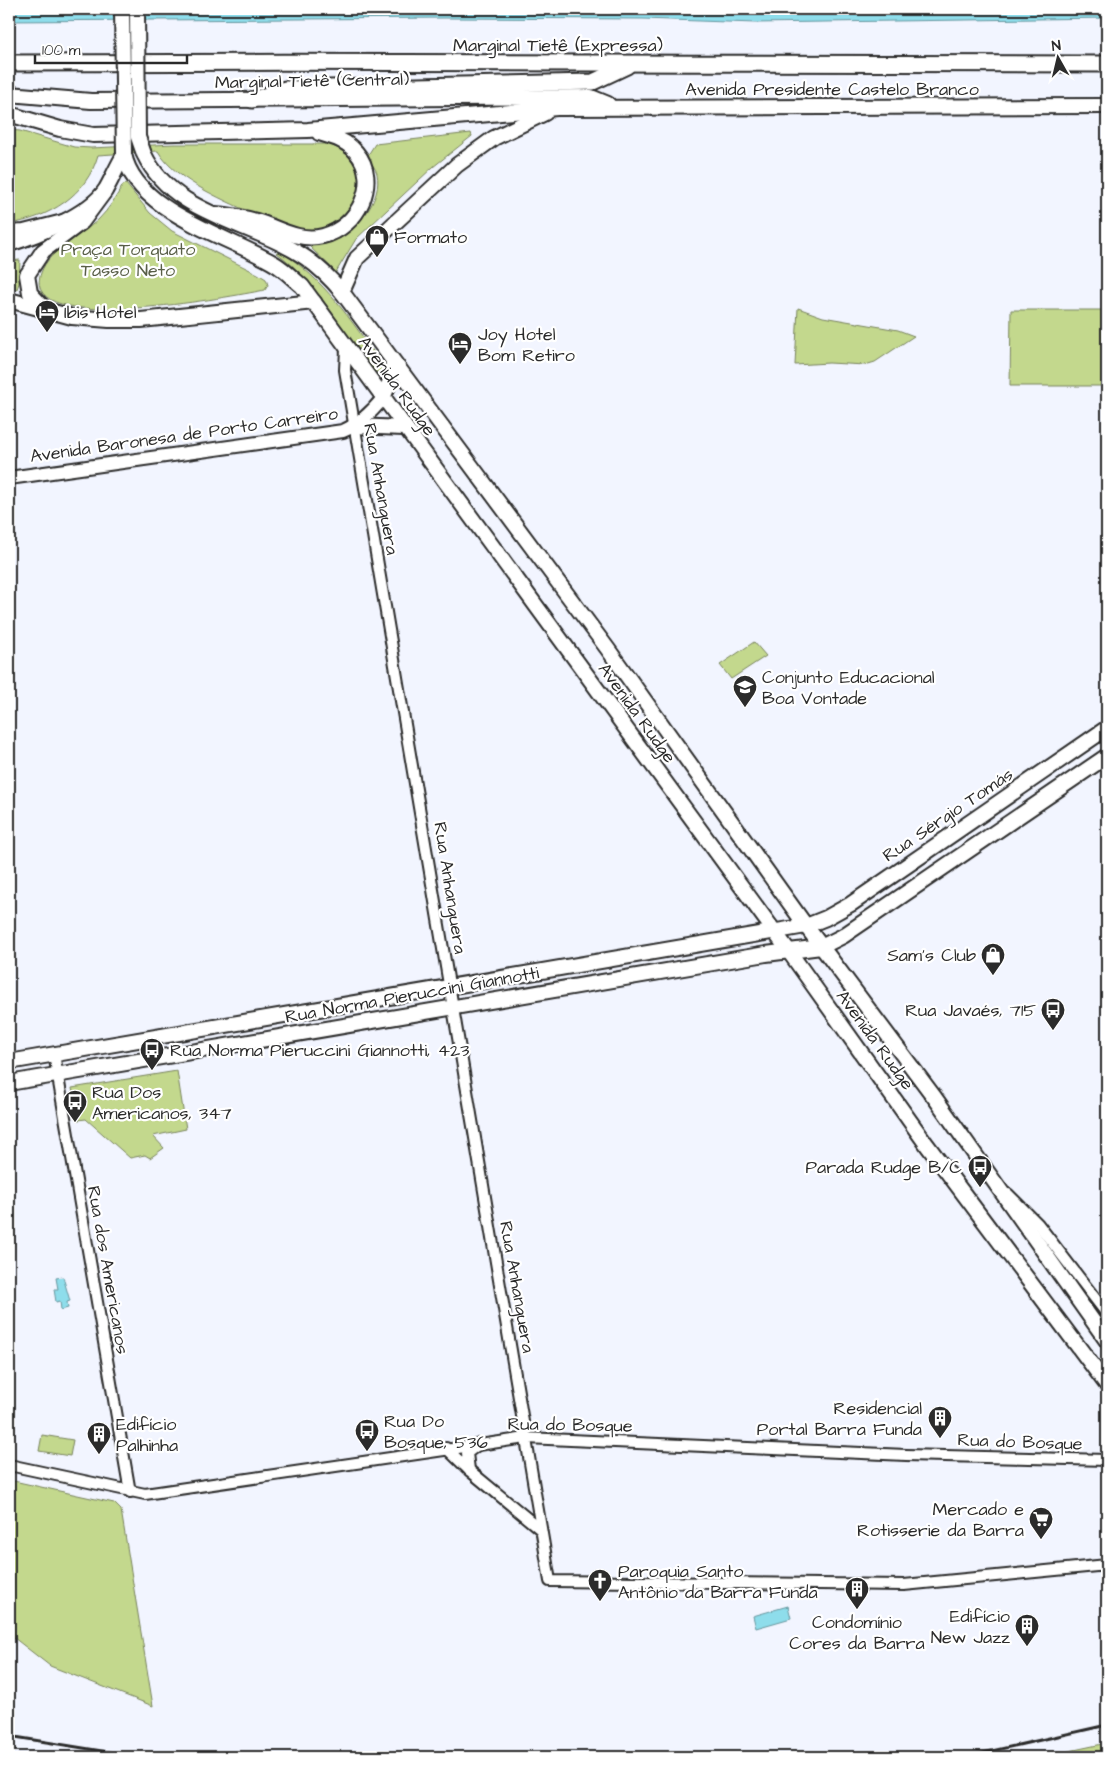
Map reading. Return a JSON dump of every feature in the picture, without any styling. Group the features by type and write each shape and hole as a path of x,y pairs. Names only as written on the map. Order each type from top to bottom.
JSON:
{"highway":[{"name":"Marginal Tietê (Expressa)","path":"9,63 1107,64"},
{"path":"252,100 285,89 593,82 630,65"}],"main road":[{"path":"46,310 30,293 27,275 34,261 43,251 82,222 105,191 124,154 122,9"},
{"name":"Avenida Rudge","path":"138,9 138,137 144,154 153,170 168,186 191,202 274,240 305,257 342,292 607,648 806,926 1107,1340"},
{"name":"Marginal Tietê (Central)","path":"9,94 91,101 591,97 613,107"},
{"name":"Avenida Presidente Castelo Branco","path":"308,130 557,108 1106,107"},
{"path":"342,292 357,258 457,165 494,138 557,108"},
{"path":"9,114 66,131 93,135 308,130 339,139 356,152 363,163 367,189 358,211 346,224 323,236 298,237 246,218 215,214"},
{"path":"9,122 40,123"},
{"name":"Avenida Rudge","path":"124,154 130,172 157,201 216,236 276,264 302,286 346,349 788,950 927,1145 1107,1385"},
{"path":"9,244 32,238 67,221 105,191"},
{"path":"9,233 24,232 67,221"},
{"path":"9,300 72,317 109,320 142,320 314,302"},
{"path":"383,398 390,381 393,362"},
{"name":"Avenida Baronesa de Porto Carreiro","path":"9,478 343,430 354,426 373,410 383,398"},
{"path":"354,426 404,428"},
{"name":"Rua Sérgio Tomás","path":"806,926 826,918 851,904 1107,728"},
{"path":"821,946 843,936 1107,756"},
{"name":"Rua Norma Pieruccini Giannotti","path":"9,1062 806,926"},
{"name":"Rua Norma Pieruccini Giannotti","path":"9,1083 788,950 821,946"}],"street":[{"name":"Rua Anhanguera","path":"346,349 344,363 354,426 550,1580 904,1585 1107,1565"},
{"name":"Rua dos Americanos","path":"54,1054 130,1492"},
{"name":"Avenida Rudge","path":"999,1189 1014,1199 1038,1224 1107,1314"},
{"name":"Rua do Bosque","path":"9,1465 145,1494 480,1443 526,1438 906,1455 1107,1460"},
{"path":"470,1471 467,1453 480,1443"},
{"path":"446,1448 470,1471 540,1529"}],"green space":[{"path":"9,130 20,131 74,147 91,148 174,144 329,144 351,159 358,173 359,185 350,207 332,223 310,231 292,231 277,226 204,190 177,172 158,151 98,155 93,169 76,193 52,210 24,221 9,224"},
{"path":"471,133 472,136 433,167 356,239 336,272 310,247 343,235 357,224 369,209 378,183 373,165 366,158 375,144"},
{"name":"Praça Torquato Tasso Neto","path":"126,184 150,213 172,231 266,279 268,285 265,290 176,304 94,309 62,304 43,293 41,273 45,264 66,243 99,219 123,185"},
{"path":"279,250 296,262 336,302 382,364 381,372 373,372 326,304 291,264 277,253"},
{"path":"20,260 17,289 9,289 9,261"},
{"path":"798,308 823,317 898,330 914,336 875,362 865,365 829,363 795,365"},
{"path":"1011,310 1107,310 1107,386 1010,386"},
{"path":"754,642 766,656 731,679 720,665"},
{"path":"177,1071 186,1129 153,1136 164,1148 150,1158 145,1155 130,1158 86,1119 78,1120 72,1088"},
{"path":"42,1435 73,1440 70,1456 39,1451"},
{"path":"9,1480 114,1503 121,1510 153,1706 50,1666 9,1634"},
{"path":"1107,1743 1107,1757 1041,1757"}],"water":[{"path":"9,9 1107,9 1107,18 755,23 643,19 445,18 9,21"},
{"path":"63,1277 70,1301 67,1302 68,1308 61,1310 60,1301 56,1302 54,1289 58,1289 56,1278"},
{"path":"788,1606 791,1618 756,1628 753,1616"}],"railway":[{"path":"965,1757 1107,1725"},
{"path":"9,1736 139,1757"},
{"path":"9,1756 18,1757"}],"place":[{"name":"Formato","path":"377,258"},
{"name":"Ibis Hotel","path":"47,333"},
{"name":"Joy Hotel Bom Retiro","path":"460,365"},
{"name":"Conjunto Educacional Boa Vontade","path":"745,708"},
{"name":"Sam's Club","path":"993,976"},
{"name":"Rua Javaés, 715","path":"1053,1031"},
{"name":"Rua Norma Pieruccini Giannotti, 423","path":"152,1071"},
{"name":"Rua Dos Americanos, 347","path":"75,1123"},
{"name":"Parada Rudge B/C","path":"980,1188"},
{"name":"Residencial Portal Barra Funda","path":"940,1439"},
{"name":"Rua Do Bosque, 536","path":"367,1452"},
{"name":"Edifício Palhinha","path":"99,1455"},
{"name":"Mercado e Rotisserie da Barra","path":"1041,1540"},
{"name":"Paroquia Santo Antônio da Barra Funda","path":"600,1602"},
{"name":"Condomínio Cores da Barra","path":"857,1610"},
{"name":"Edifício New Jazz","path":"1027,1647"}]}
